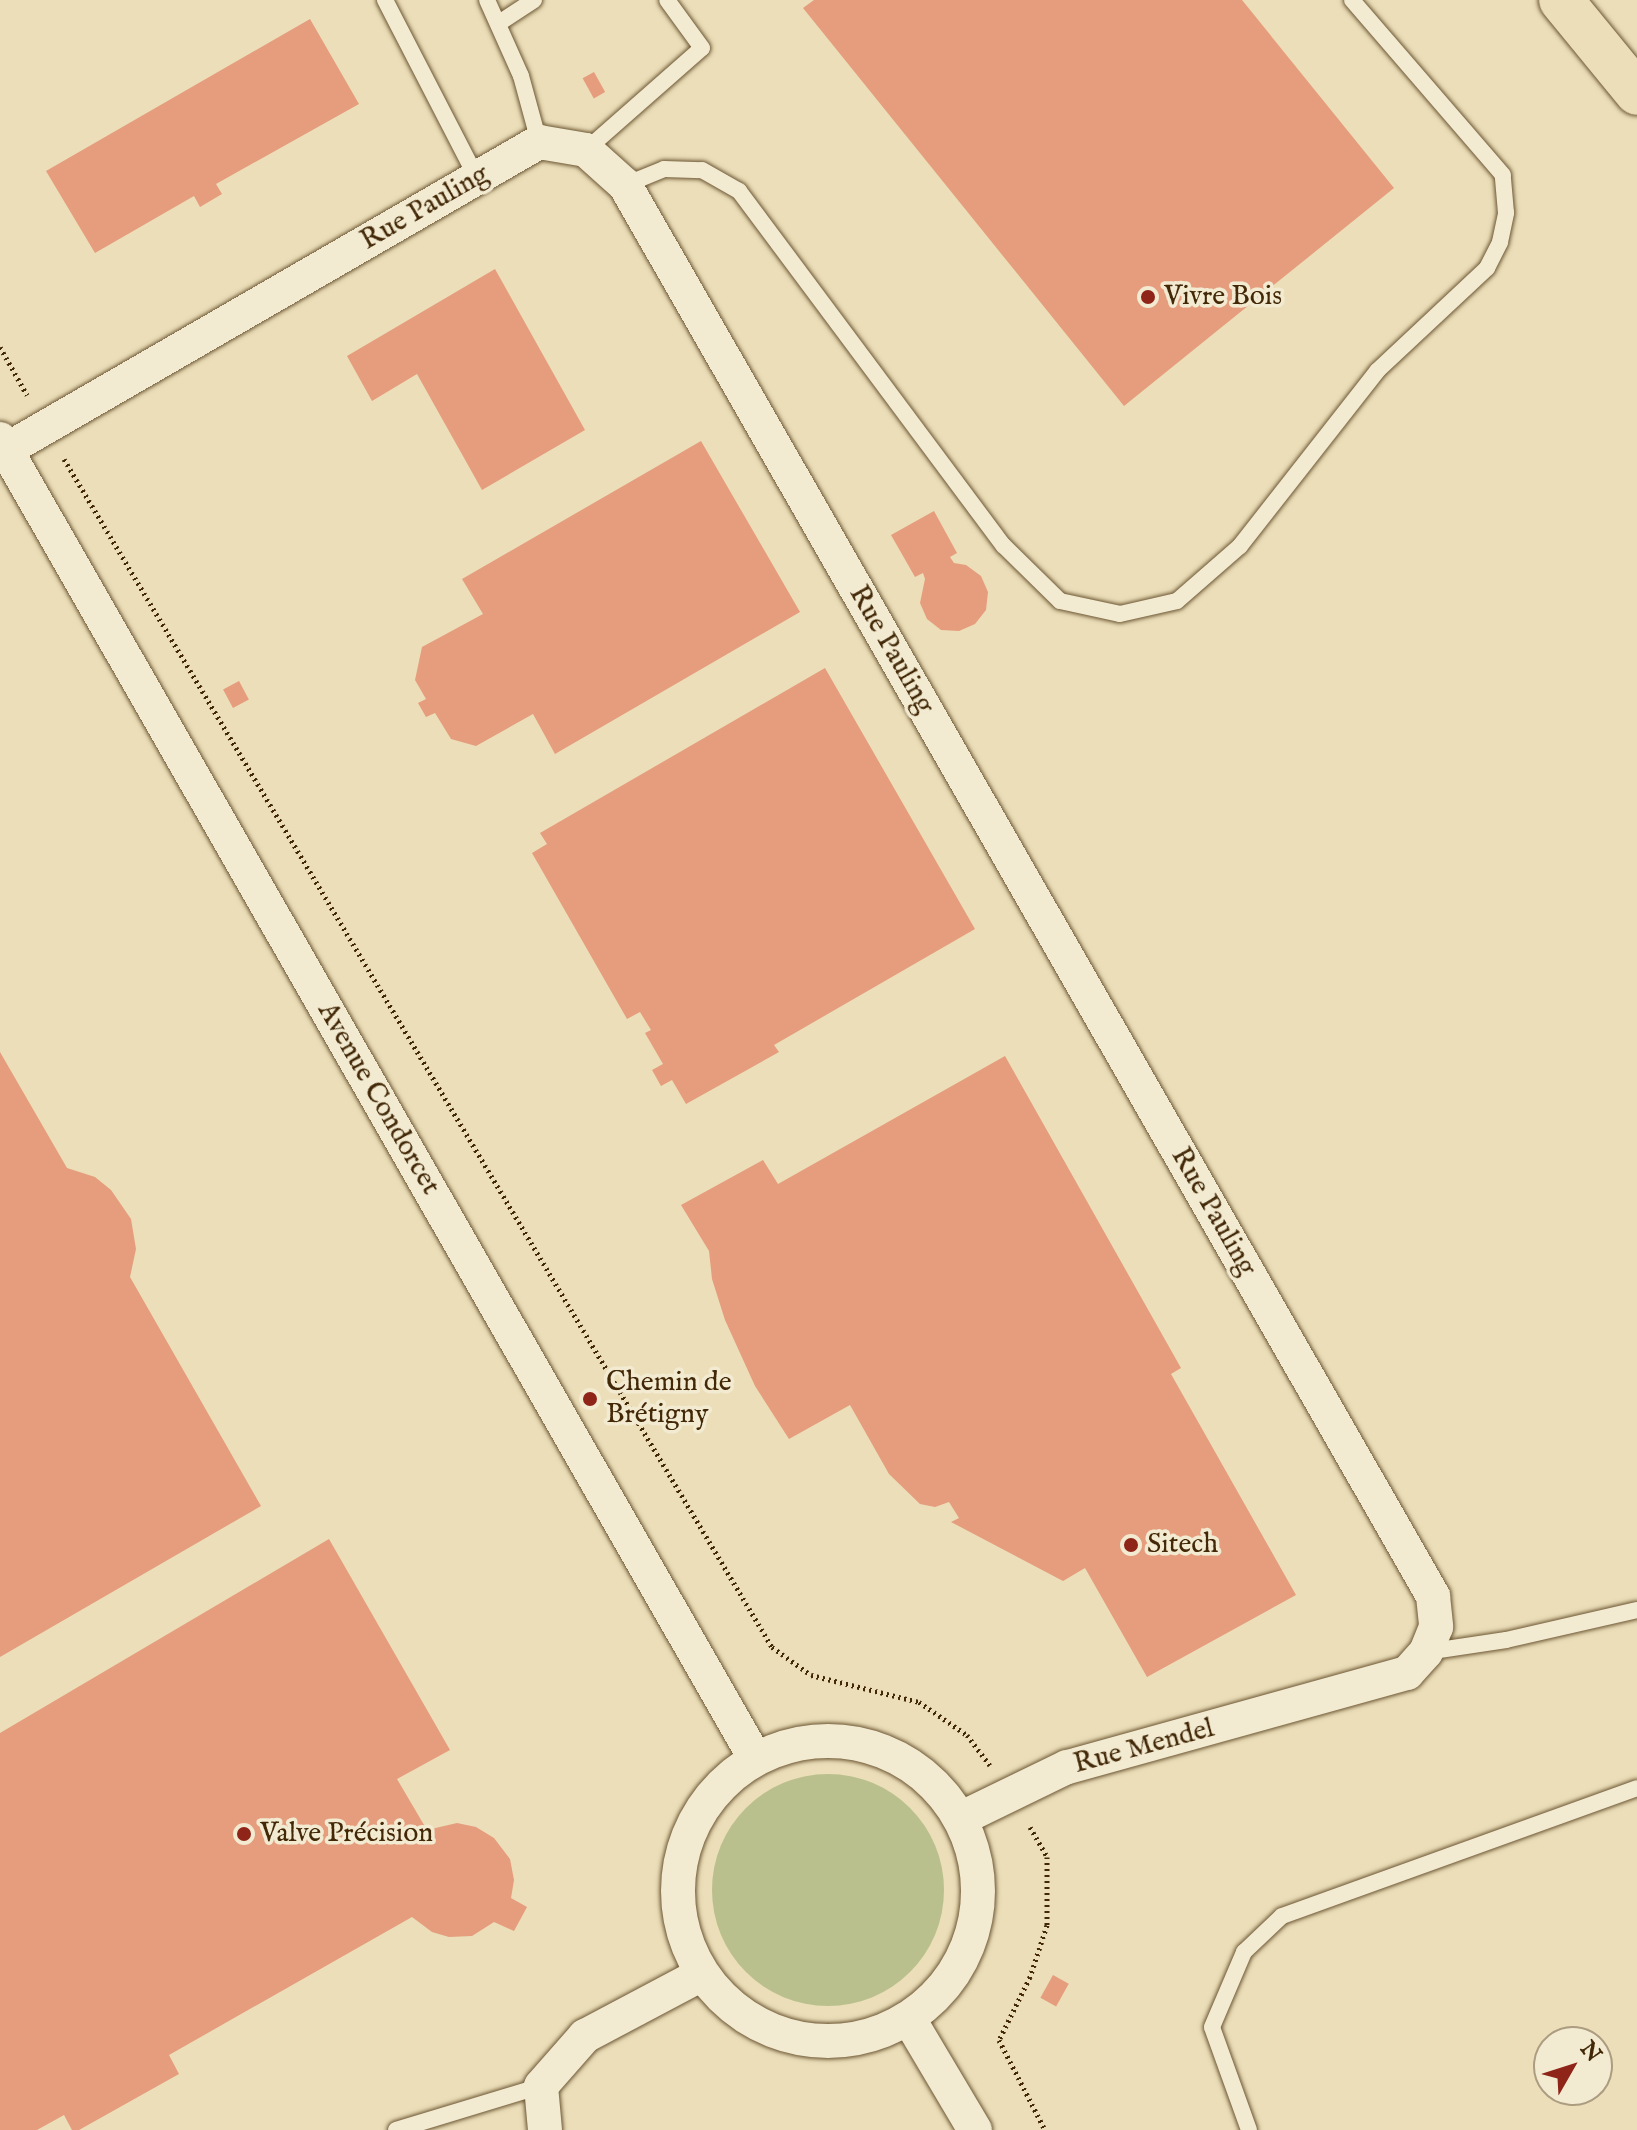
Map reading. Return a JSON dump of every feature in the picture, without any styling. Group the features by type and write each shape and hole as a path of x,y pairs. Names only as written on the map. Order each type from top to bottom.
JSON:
{"highway":[{"path":"1561,0 1637,93"}],"street":[{"name":"Rue Pauling","path":"3,444 47,429 539,142"},
{"path":"539,142 586,150"},
{"name":"Rue Pauling","path":"586,150 625,185 1433,1596 1436,1627 1426,1652"},
{"name":"Avenue Condorcet","path":"3,444 755,1758"},
{"name":"Rue Mendel","path":"960,1819 1067,1767 1407,1673 1426,1652"},
{"path":"847,1741 878,1750 893,1755 932,1781 960,1819 976,1862 979,1907 967,1951 943,1989 909,2019 867,2038 820,2042 789,2036 774,2032 734,2009 702,1974 682,1929 677,1879 690,1831 717,1789 755,1758 800,1743 847,1741"},
{"path":"545,2130 541,2086 585,2036 702,1974"},
{"path":"909,2019 975,2130"}],"lane":[{"path":"385,0 477,178"},
{"path":"487,0 521,76 539,142"},
{"path":"499,23 534,0"},
{"path":"586,150 702,48 667,0"},
{"path":"625,185 664,169 702,170 739,191 1003,545 1060,601 1120,614 1177,601 1240,546 1377,371 1487,268 1500,242 1506,213 1503,175 1352,0"},
{"path":"1426,1652 1506,1640 1637,1610"},
{"path":"1249,2130 1212,2027 1244,1952 1282,1916 1637,1788"},
{"path":"396,2130 422,2126 541,2086"}],"path":[{"path":"0,347 772,1647 811,1675 919,1702 967,1735 1012,1794 1047,1857 1047,1925 1030,1977 999,2040 1045,2130"}],"green space":[{"path":"828,1774 851,1776 872,1783 910,1808 935,1846 942,1867 942,1913 935,1934 910,1972 872,1997 851,2004 828,2006 805,2004 784,1997 746,1972 721,1934 714,1913 712,1890 714,1867 721,1846 746,1808 784,1783 805,1776"}],"building":[{"name":"Vivre Bois","path":"814,0 1242,0 1394,188 1124,406 803,8"},
{"path":"310,19 359,104 216,184 222,194 200,207 194,196 95,253 46,171"},
{"path":"594,72 605,92 594,98 583,78"},
{"path":"495,269 585,430 482,490 417,374 372,401 347,356"},
{"path":"701,441 800,612 555,754 533,714 476,746 451,739 435,713 426,717 418,703 426,699 415,680 422,647 483,614 462,579"},
{"path":"934,511 957,553 950,557 954,563 966,565 981,576 988,592 986,610 975,624 959,631 941,630 927,619 920,603 925,579 923,573 915,577 891,535"},
{"path":"825,668 975,929 774,1045 779,1052 686,1104 672,1080 661,1086 652,1070 663,1064 645,1033 651,1030 640,1012 627,1019 532,853 547,844 540,833"},
{"path":"239,681 249,700 233,708 223,689"},
{"path":"0,1052 67,1168 95,1177 111,1190 131,1219 136,1249 130,1277 261,1506 0,1657"},
{"path":"1005,1056 1181,1368 1171,1374 1296,1595 1147,1677 1085,1568 1063,1581 951,1522 959,1518 949,1502 935,1507 920,1504 889,1474 850,1405 789,1439 755,1386 725,1320 712,1279 709,1251 681,1205 763,1160 778,1184"},
{"name":"Valve Précision","path":"329,1539 450,1750 397,1779 427,1830 457,1823 476,1827 494,1838 510,1859 514,1880 511,1898 527,1907 514,1931 494,1922 472,1936 449,1937 432,1932 412,1917 169,2055 179,2074 79,2130 72,2130 64,2115 37,2130 0,2130 0,1733"},
{"path":"1053,1975 1069,1984 1056,2006 1040,1998"}],"place":[{"name":"Vivre Bois","path":"1148,297"},
{"name":"Chemin de Brétigny","path":"590,1399"},
{"name":"Sitech","path":"1131,1545"},
{"name":"Valve Précision","path":"244,1834"}]}
